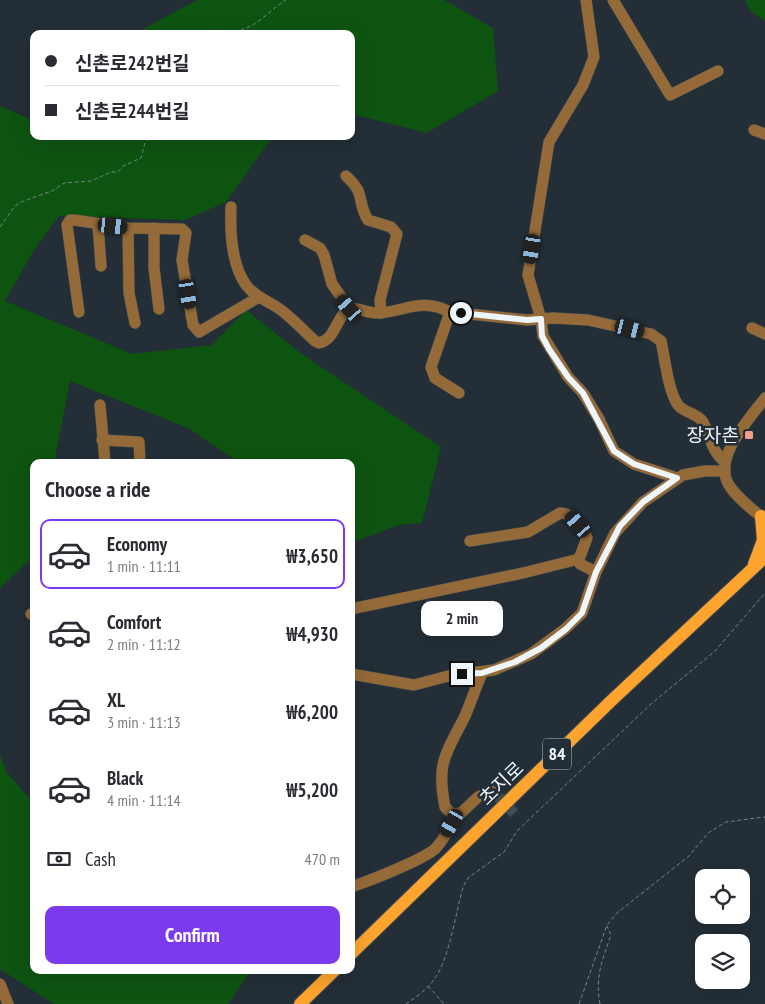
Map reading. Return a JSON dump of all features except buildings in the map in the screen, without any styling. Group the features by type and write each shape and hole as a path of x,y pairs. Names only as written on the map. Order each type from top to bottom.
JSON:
{"main road":[{"path":"759,564 764,540 764,518"},
{"name":"초지로","path":"355,950 604,708 765,557"},
{"path":"300,1004 331,974"}],"street":[{"path":"586,0 594,57 584,85 549,142 530,264 530,285 541,319 542,336 568,377 583,393 614,451 634,464 677,478"},
{"path":"613,0 670,95 674,95 718,71"},
{"path":"346,176 360,192 364,214 368,220 391,227 397,234 380,300 381,313"},
{"path":"232,207 233,247 238,267 246,285 259,297 284,312 320,343 328,339 344,311 349,308 381,313 423,304 439,307 450,312 527,320 588,320 620,326 657,337 661,341 670,385 678,406 698,417 712,448 725,466 730,487 764,518"},
{"path":"78,312 67,225 70,220 128,228 182,229 186,233 182,260 193,325 199,332 259,297"},
{"path":"98,225 101,266"},
{"path":"128,228 130,293 135,322"},
{"path":"154,228 154,268 159,309"},
{"path":"305,240 320,248 332,284 349,308"},
{"path":"450,312 431,368 435,378 459,393"},
{"path":"752,328 765,334"},
{"path":"725,466 733,442 765,398"},
{"path":"100,405 104,459"},
{"path":"102,440 139,442 140,459"},
{"path":"355,675 414,685 452,675 482,673 515,662 531,654 566,629 582,613 596,572 620,526 643,502 677,478 693,472 725,466"},
{"path":"470,541 528,532 560,513 564,513 570,515 588,538 579,559"},
{"path":"579,559 584,568 596,572"},
{"path":"355,608 523,573 579,559"},
{"path":"456,814 445,807 442,769 446,750 468,708 482,673"},
{"path":"355,886 383,875 430,852 442,840 456,814 466,810 483,793 491,792 495,794"},
{"path":"0,984 8,1004"}],"path":[{"path":"238,30 268,16 286,0"},
{"path":"0,227 15,206 21,202 52,191 64,183 91,181 110,172 118,172 123,166 141,158 148,140"},
{"path":"406,1004 428,986 443,963 463,888 468,878 504,852 517,831 651,704 715,651 765,593"},
{"path":"579,1004 607,925 617,913 689,856 708,833 726,822 765,817"},
{"path":"600,1004 596,987 598,972 611,935 607,925"},
{"path":"428,986 444,1004"}],"green space":[{"path":"197,0 444,0 493,28 498,91 427,133 355,115 355,30 141,30"},
{"path":"745,0 765,0 765,21 750,11"},
{"path":"0,106 30,119 30,140 270,140 226,202 185,220 59,216 34,250 5,301 132,354 212,345 246,310 302,354 441,447 422,523 399,525 355,542 355,459 234,459 188,428 70,381 56,453 57,459 30,459 30,560 0,588"},
{"path":"0,755 7,773 30,799 30,974 248,975 228,1004 54,1004 0,969"}],"tunnel":[{"path":"495,794 517,816"}],"place":[{"name":"장자촌","path":"749,435"}],"route":[{"path":"461,313 527,320 541,319 542,336 549,349 568,377 583,393 599,419 614,451 634,464 677,478 643,502 620,526 604,553 582,613 566,629 541,648 515,662 482,673 462,674"}]}
